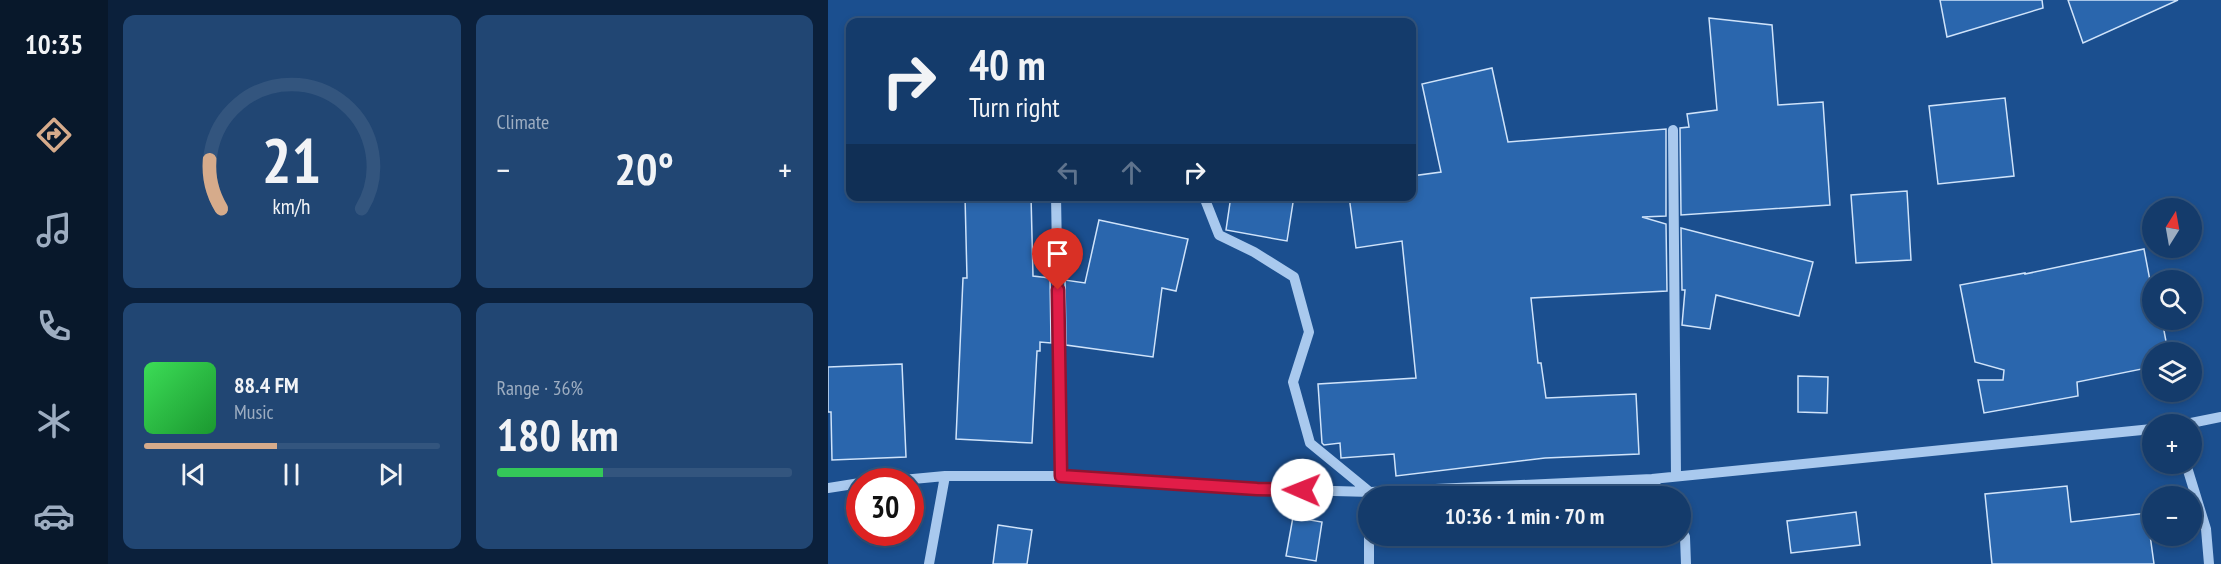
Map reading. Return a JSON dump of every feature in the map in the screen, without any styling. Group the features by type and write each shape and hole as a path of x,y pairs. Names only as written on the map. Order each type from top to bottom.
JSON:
{"street":[{"path":"1673,130 1676,476"},
{"path":"1056,201 1061,476"},
{"path":"1206,201 1219,235 1254,252 1294,277 1309,332 1293,382 1310,443 1361,486"},
{"path":"2202,421 2221,417"},
{"path":"1521,486 1652,479 2142,430"},
{"path":"2189,474 2206,529 2208,564"},
{"path":"924,479 1061,476 1358,493"},
{"path":"929,564 945,477"},
{"path":"1652,479 1656,486"},
{"path":"828,488 846,485"},
{"path":"1368,564 1369,546"},
{"path":"1685,546 1686,564"}],"building":[{"path":"1940,0 2042,0 2043,8 1947,37"},
{"path":"2068,0 2178,0 2083,43"},
{"path":"1709,18 1772,25 1778,105 1823,102 1830,205 1681,215 1680,128 1689,127 1687,114 1717,110"},
{"path":"1492,68 1508,142 1666,129 1666,216 1642,217 1666,224 1667,291 1531,298 1538,363 1541,363 1546,398 1636,394 1639,454 1545,458 1396,476 1394,454 1341,458 1340,443 1324,445 1322,443 1318,384 1416,378 1402,241 1356,248 1350,201 1416,201 1416,175 1441,172 1422,84"},
{"path":"2005,98 2014,176 1938,184 1929,106"},
{"path":"1907,191 1911,260 1856,263 1851,195"},
{"path":"965,201 1031,201 1033,276 1050,278 1051,343 1040,342 1040,351 1037,351 1032,443 956,439 963,278 967,278"},
{"path":"1230,201 1293,201 1287,241 1226,230"},
{"path":"1099,220 1188,239 1176,291 1162,288 1153,357 1066,345 1065,280 1085,283"},
{"path":"1681,228 1813,262 1799,316 1716,295 1710,329 1682,325 1685,290 1682,290"},
{"path":"2142,249 2142,258 2146,258 2148,270 2142,270 2142,330 2164,330 2166,342 2142,342 2142,369 2077,382 2078,396 1984,413 1978,380 2003,380 2004,370 1975,362 1960,285"},
{"path":"902,364 906,457 832,460 831,412 828,412 828,367"},
{"path":"1798,376 1828,377 1827,413 1798,412"},
{"path":"2067,486 2071,522 2142,514 2142,546 2152,546 2154,564 1992,564 1985,494"},
{"path":"1856,512 1860,545 1791,553 1787,521"},
{"path":"1293,517 1322,522 1316,561 1286,556"},
{"path":"998,525 1032,530 1027,564 993,564"}],"route":[{"path":"1058,290 1061,476 1302,490"}]}
